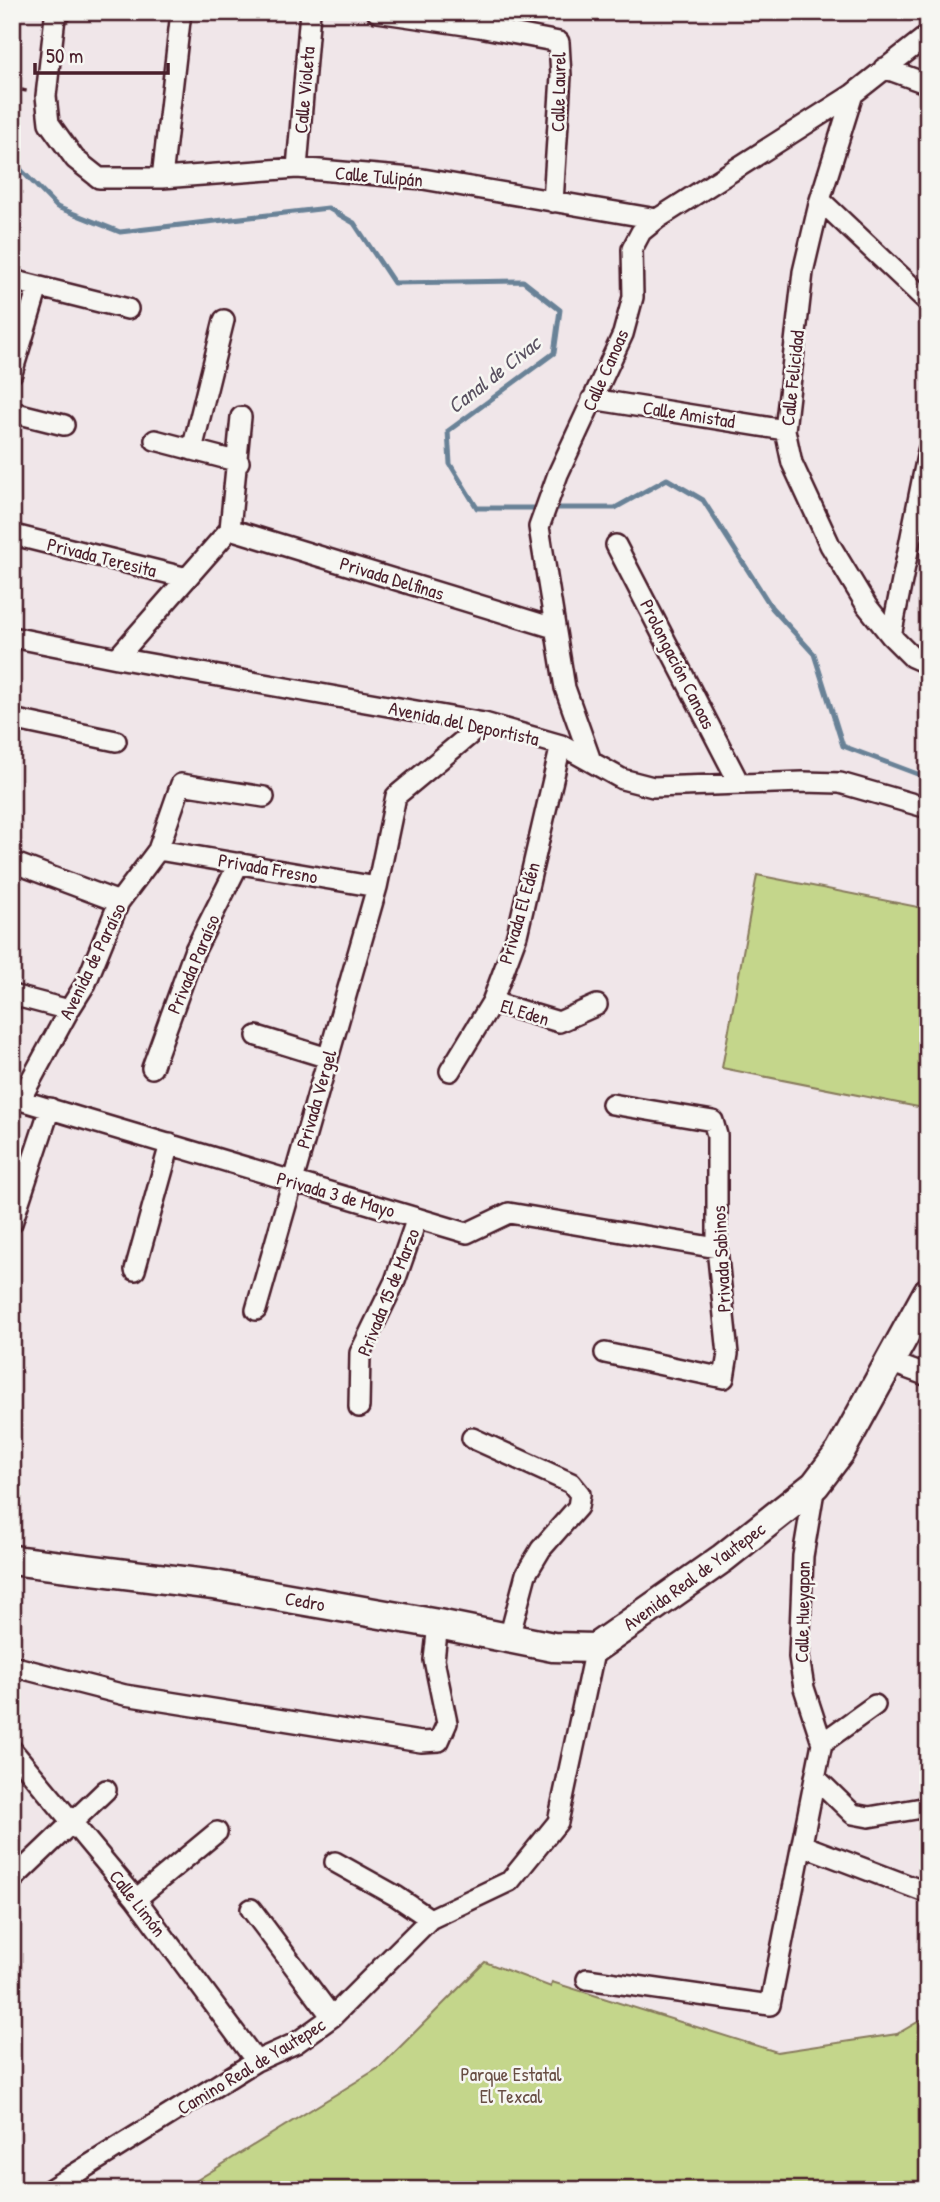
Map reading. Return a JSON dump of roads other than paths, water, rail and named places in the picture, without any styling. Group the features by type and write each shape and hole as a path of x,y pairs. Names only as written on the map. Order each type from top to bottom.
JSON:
{"street":[{"name":"Calle Tulipán","path":"62,12 55,17 46,96 49,123 75,159 99,178 162,178 297,168 423,179 657,219"},
{"path":"162,178 181,12"},
{"name":"Calle Violeta","path":"297,168 310,12"},
{"name":"Calle Laurel","path":"377,12 480,19 559,41 561,76 553,202"},
{"name":"Calle Canoas","path":"592,761 565,688 539,527 558,474 623,334 633,297 632,249 641,232 657,219 853,94 928,35"},
{"path":"884,68 928,84"},
{"name":"Calle Felicidad","path":"853,94 820,200 803,272 785,430 792,463 830,545 867,606 912,657 928,664"},
{"path":"820,200 928,302"},
{"path":"12,280 128,309"},
{"path":"12,373 38,287"},
{"path":"192,450 224,320"},
{"name":"Calle Amistad","path":"592,399 785,430"},
{"path":"12,412 64,425"},
{"path":"117,658 230,529 239,462 241,417"},
{"path":"155,440 239,462"},
{"path":"891,636 928,451"},
{"name":"Privada Delfinas","path":"230,529 554,628"},
{"name":"Privada Teresita","path":"18,536 187,578"},
{"name":"Prolongación Canoas","path":"616,545 739,783"},
{"name":"Avenida del Deportista","path":"12,637 484,723 561,745 622,779 653,787 739,783 840,783 928,808"},
{"path":"12,719 116,741"},
{"name":"Privada Vergel","path":"256,1310 377,887 396,796 484,723"},
{"name":"Privada El Edén","path":"450,1070 492,1002 517,935 561,745"},
{"name":"Avenida de Paraíso","path":"20,1100 86,983 119,902 159,850 181,784 264,797"},
{"name":"Privada Fresno","path":"159,850 377,887"},
{"path":"12,862 119,902"},
{"name":"Privada Paraíso","path":"152,1068 194,952 239,863"},
{"path":"12,995 69,1010"},
{"name":"El Eden","path":"492,1002 559,1022 597,1005"},
{"path":"257,1036 328,1058"},
{"name":"Privada 3 de Mayo","path":"20,1100 467,1233 509,1213 718,1248"},
{"name":"Privada Sabinos","path":"605,1353 724,1378 728,1354 718,1248 717,1135 713,1121 612,1104"},
{"path":"12,1223 50,1108"},
{"path":"135,1270 170,1144"},
{"name":"Privada 15 de Marzo","path":"359,1407 360,1353 395,1281 417,1218"},
{"name":"Avenida Real de Yautepec","path":"596,1648 723,1558 815,1485 840,1452 928,1292"},
{"path":"890,1362 928,1376"},
{"path":"472,1438 571,1483 580,1494 578,1507 541,1549 527,1574 509,1638"},
{"name":"Calle Hueyapan","path":"587,1979 770,2005 822,1743 804,1688 799,1657 803,1556 815,1485"},
{"name":"Cedro","path":"12,1560 214,1586 438,1624 553,1647 596,1648"},
{"path":"12,1666 125,1695 421,1742 439,1741 447,1723 434,1660 438,1624"},
{"name":"Camino Real de Yautepec","path":"49,2190 256,2061 296,2043 332,2017 430,1919 510,1881 558,1822 596,1648"},
{"path":"822,1743 875,1705"},
{"name":"Calle Limón","path":"12,1750 136,1899 256,2061"},
{"path":"815,1777 853,1814 869,1817 928,1807"},
{"path":"12,1880 106,1790"},
{"path":"136,1899 217,1832"},
{"path":"802,1845 928,1893"},
{"path":"335,1862 396,1896 430,1919"},
{"path":"251,1909 332,2017"}],"waterway":[{"name":"Canal de Civac","path":"12,148 21,170 57,207 120,232 328,208 354,223 394,283 523,281 560,310 554,353 448,431 450,464 477,508 542,508"},
{"name":"Canal de Civac","path":"552,508 615,508 667,479 703,500 772,608 814,654 843,746 928,778"}],"park label":[{"name":"Parque Estatal El Texcal","path":"511,2085"}]}
